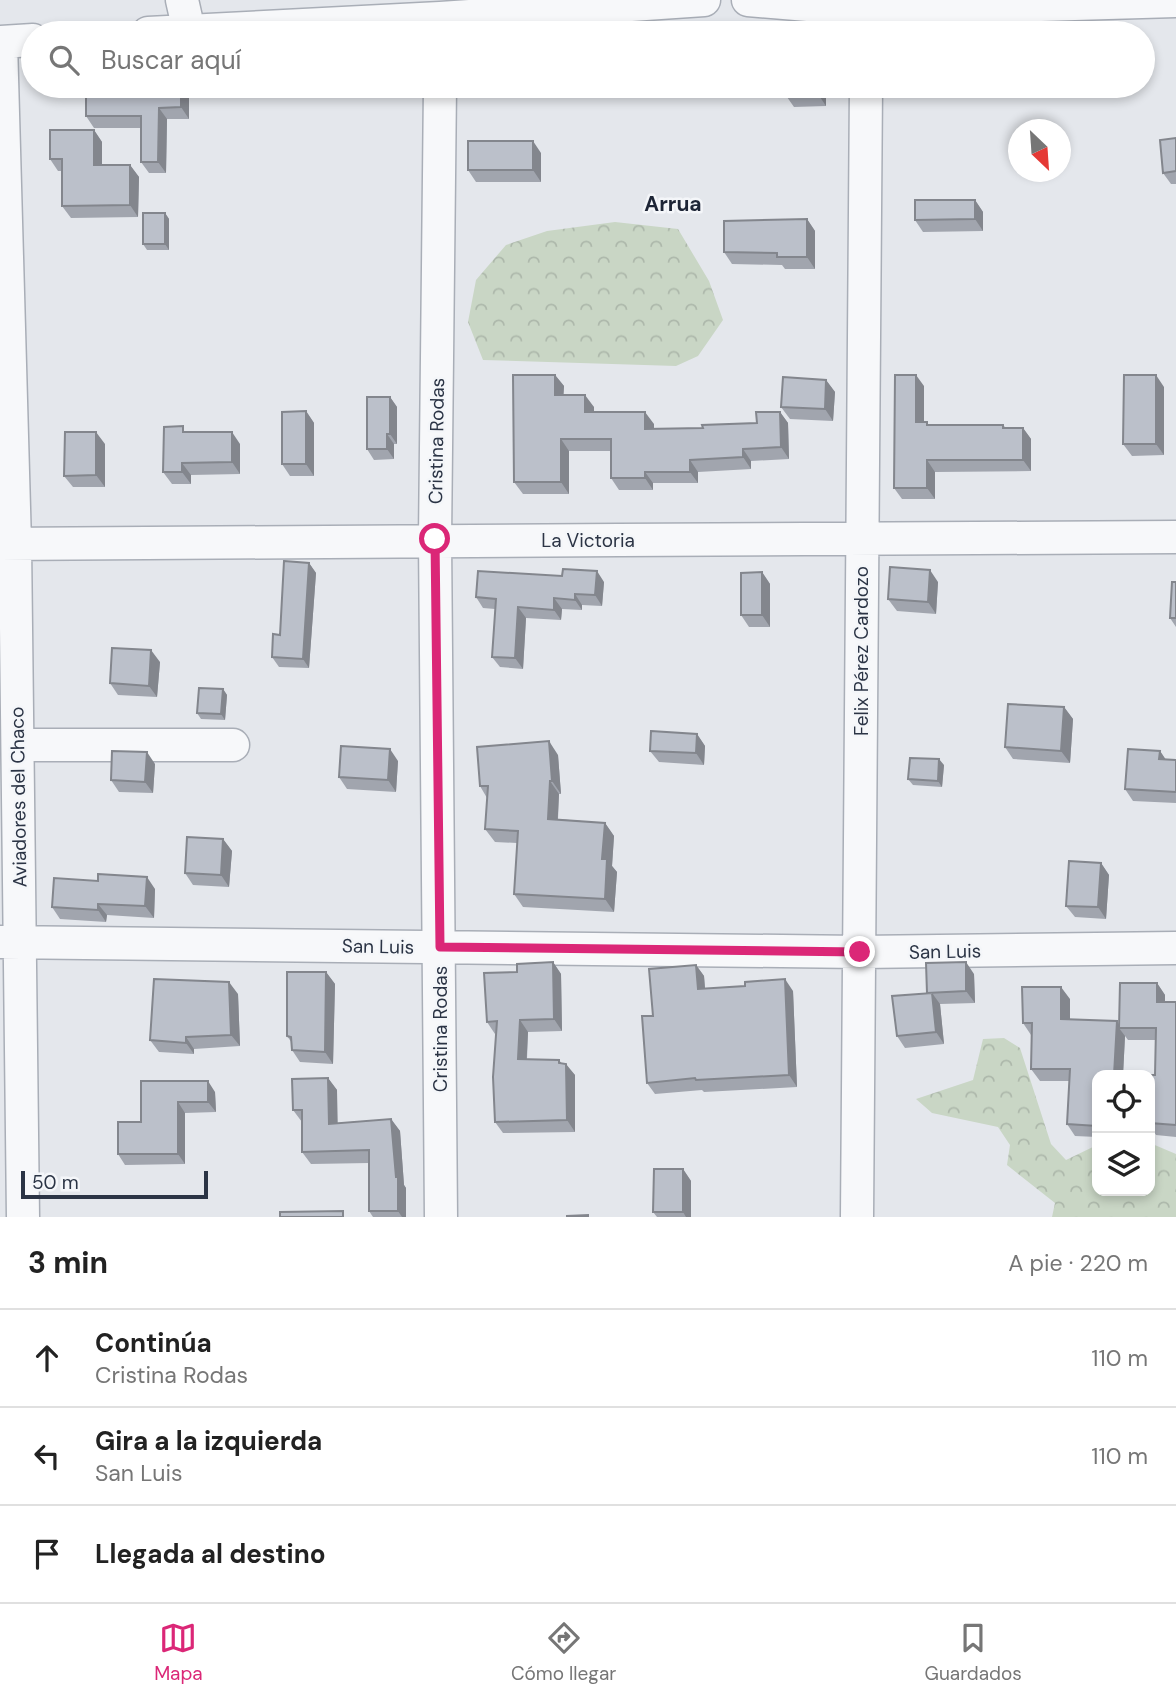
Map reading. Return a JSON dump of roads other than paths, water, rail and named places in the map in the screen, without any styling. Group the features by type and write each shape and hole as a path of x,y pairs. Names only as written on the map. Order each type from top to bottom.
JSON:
{"street":[{"path":"182,0 186,21"},
{"path":"482,21 704,0"},
{"path":"748,0 862,21"},
{"path":"882,21 1176,1"},
{"path":"0,42 21,41"},
{"name":"Aviadores del Chaco","path":"0,42 7,544 18,745 10,942 23,1217"},
{"name":"Cristina Rodas","path":"440,98 435,539 441,1217"},
{"name":"Felix Pérez Cardozo","path":"858,1217 866,98"},
{"name":"La Victoria","path":"7,544 435,539 862,541 1176,537"},
{"path":"18,745 233,745"},
{"name":"San Luis","path":"10,942 860,952 1176,948"}],"district":[{"name":"Arrua","path":"673,204"}]}
